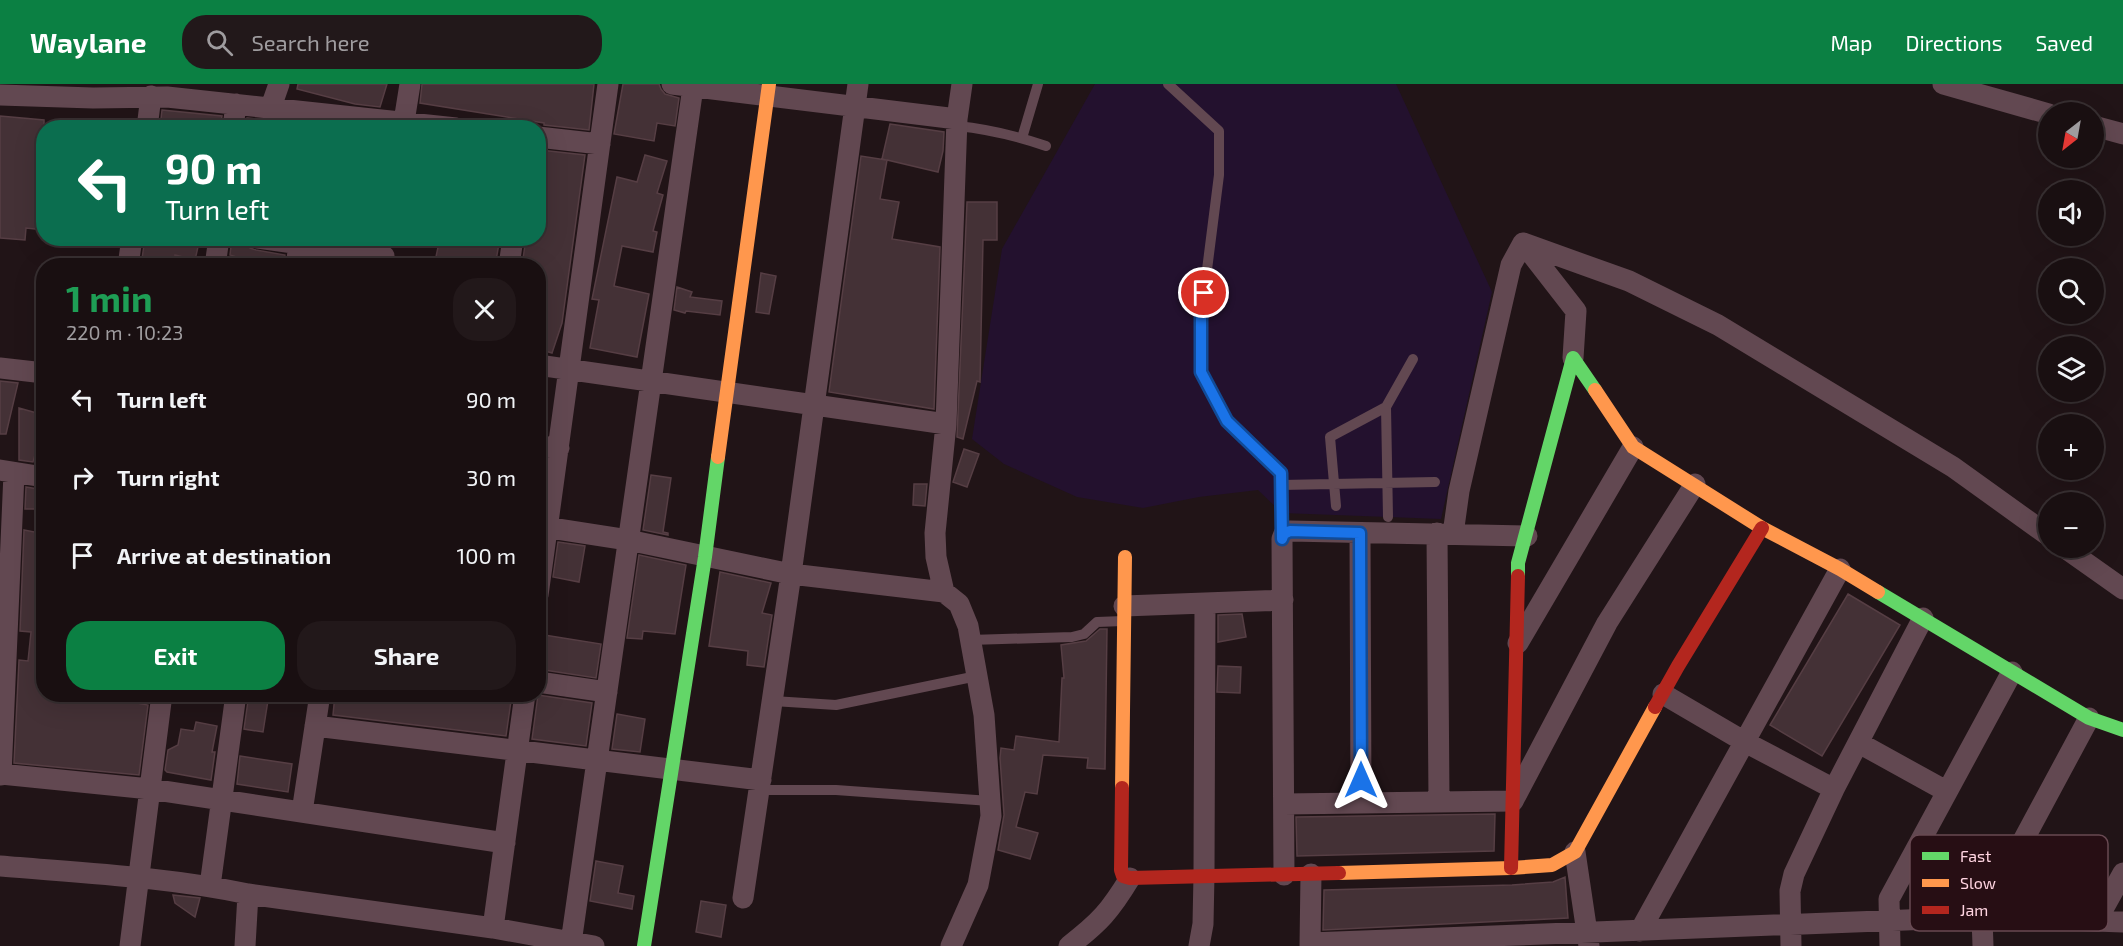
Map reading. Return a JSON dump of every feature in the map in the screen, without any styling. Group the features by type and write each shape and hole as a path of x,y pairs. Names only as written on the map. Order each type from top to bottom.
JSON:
{"street":[{"path":"271,107 279,84"},
{"path":"405,120 410,84"},
{"path":"546,479 548,447 569,370 608,84"},
{"path":"743,898 791,574 858,84"},
{"path":"944,592 936,557 935,532 946,424 957,122 962,84"},
{"path":"1943,84 2038,111"},
{"path":"572,943 651,381 682,85 769,90 957,122"},
{"path":"644,946 705,557 769,90"},
{"path":"4,91 95,91 271,107 316,120"},
{"path":"148,120 152,96"},
{"path":"234,120 236,104"},
{"path":"2104,129 2123,134"},
{"path":"546,138 600,144"},
{"path":"1511,868 1518,563 1573,358 1576,311 1523,243"},
{"path":"1439,802 1445,534 1459,491 1511,265 1523,243"},
{"path":"1523,243 1629,281 1718,325 1953,467 2038,528"},
{"path":"330,246 385,253"},
{"path":"1573,358 1633,447 1762,528 1840,569 2089,718 2123,730"},
{"path":"546,366 946,424"},
{"path":"0,368 36,372"},
{"path":"1516,646 1633,447"},
{"path":"36,476 7,472 1,775 150,789 505,843"},
{"path":"1513,801 1607,623 1695,484"},
{"path":"546,526 628,540 791,574 944,592 959,604 968,626 984,715 991,816 978,885 951,946"},
{"path":"1125,557 1120,870 1123,876 1130,878 1284,875 1511,868 1552,865 1575,852 1663,694 1762,528"},
{"path":"1284,875 1282,539 1284,534 1290,531 1527,536"},
{"path":"1360,533 1361,803"},
{"path":"2079,558 2123,589"},
{"path":"1640,931 1840,569"},
{"path":"1124,614 1205,603 1283,600"},
{"path":"1199,946 1203,924 1204,876 1205,603"},
{"path":"1791,936 1791,882 1834,789 1923,618"},
{"path":"1923,835 2012,672"},
{"path":"546,683 607,692"},
{"path":"1663,694 1745,742 1834,789"},
{"path":"130,946 161,702"},
{"path":"210,886 236,702"},
{"path":"302,812 319,702"},
{"path":"493,928 524,702"},
{"path":"2026,835 2089,718"},
{"path":"315,726 671,769 761,785"},
{"path":"1859,743 1946,791"},
{"path":"1284,804 1513,801"},
{"path":"1575,852 1589,939"},
{"path":"1890,946 1889,899 1910,859"},
{"path":"0,866 139,877 210,886 248,894 493,928 594,946"},
{"path":"2108,900 2123,873"},
{"path":"1311,874 1310,945 1589,939 1640,931 1691,938 1791,936 1889,921 1910,920"},
{"path":"1069,946 1095,926 1110,909 1130,878"},
{"path":"245,946 248,894"},
{"path":"2108,921 2123,922"},
{"path":"1982,931 1983,946"}],"lane":[{"path":"1022,138 1038,84"},
{"path":"1168,84 1219,131 1219,175 1201,317 1201,372 1227,421 1281,473 1282,539"},
{"path":"957,122 1046,146"},
{"path":"1388,517 1386,407 1413,359"},
{"path":"1336,506 1330,437 1386,407"},
{"path":"1281,485 1435,482"},
{"path":"970,640 1084,634 1097,622 1124,614"},
{"path":"773,701 836,705 977,676"},
{"path":"761,785 990,801"}],"shaded area":[{"path":"1095,84 1396,84 1492,292 1441,519 1282,513 1258,490 1199,497 1143,508 1077,497 1004,464 972,439 1002,249"}],"building":[{"path":"298,84 387,84 380,107 355,104 297,89"},
{"path":"422,84 594,84 589,130 546,125 546,120 525,120 420,103"},
{"path":"623,84 659,84 665,94 679,98 675,126 657,123 654,141 614,134"},
{"path":"162,110 222,116 221,120 161,120"},
{"path":"0,116 44,120 36,120 36,229 26,228 25,240 0,238"},
{"path":"890,124 944,132 943,151 938,172 887,160 880,199 899,202 892,239 940,247 934,409 829,392 861,156 886,160 882,159"},
{"path":"546,151 585,155 562,323 552,353 546,351 546,258 523,258 525,246 546,246"},
{"path":"645,155 667,161 657,193 663,195 653,231 657,232 653,252 622,246 614,286 649,294 637,357 590,348 599,300 592,299 617,177 637,182"},
{"path":"967,202 997,202 997,240 983,240 980,382 977,381 963,439 957,437"},
{"path":"144,246 198,246 195,258 175,255 174,258 142,258"},
{"path":"231,246 249,246 256,250 285,255 284,258 240,258 230,255"},
{"path":"438,246 499,246 496,258 436,258"},
{"path":"761,273 776,276 769,314 756,312"},
{"path":"677,287 692,292 690,297 722,301 720,315 674,310"},
{"path":"0,381 18,383 6,434 0,434"},
{"path":"19,408 36,413 36,451 33,462 19,460"},
{"path":"964,449 979,454 967,487 953,482"},
{"path":"651,475 671,478 663,532 668,535 643,530"},
{"path":"914,484 927,484 925,506 913,505"},
{"path":"26,487 36,489 36,509 25,509"},
{"path":"24,530 36,532 36,702 131,702 148,705 139,775 14,763 19,660 28,661 31,632 20,631"},
{"path":"558,542 585,546 579,582 553,577"},
{"path":"639,555 686,565 675,634 643,631 642,639 627,638"},
{"path":"720,572 771,583 762,613 772,615 764,667 747,665 748,651 709,646"},
{"path":"1848,594 1900,625 1822,756 1770,725"},
{"path":"1242,614 1246,637 1218,642 1218,615"},
{"path":"1100,629 1107,629 1105,769 1087,768 1088,758 1043,755 1037,794 1025,792 1016,827 1038,833 1030,859 998,850 1004,815 1001,748 1014,750 1016,736 1059,742 1062,678 1064,678 1061,645 1086,641"},
{"path":"546,635 601,644 596,678 546,670"},
{"path":"1218,666 1241,667 1240,693 1217,692"},
{"path":"546,696 592,703 586,746 532,739 537,702 546,702"},
{"path":"248,702 268,702 263,732 244,729"},
{"path":"334,702 511,702 506,736 333,715"},
{"path":"617,714 645,719 640,752 612,749"},
{"path":"196,722 217,726 212,752 215,752 211,780 165,770 168,750 178,745 181,729 194,731"},
{"path":"240,756 292,764 288,792 237,784"},
{"path":"1495,814 1494,851 1297,856 1296,817"},
{"path":"596,861 623,866 618,893 634,896 632,909 590,901"},
{"path":"1565,877 1568,918 1323,930 1324,890 1512,885 1553,882"},
{"path":"173,895 200,898 195,917 175,903"},
{"path":"701,901 726,905 721,937 696,932"}],"traffic: fast":[{"path":"1518,576 1518,563 1573,358 1595,390"},
{"path":"644,946 705,557 718,457"},
{"path":"1878,592 2089,718 2123,730"}],"traffic: slow":[{"path":"718,457 769,84"},
{"path":"1595,390 1633,447 1762,528 1878,592"},
{"path":"1122,788 1125,557"},
{"path":"1339,873 1552,865 1575,852 1655,707"}],"traffic: jam":[{"path":"1655,707 1762,528"},
{"path":"1511,868 1518,576"},
{"path":"1122,788 1121,870 1123,876 1130,878 1339,873"}],"route":[{"path":"1204,293 1201,317 1201,372 1227,421 1281,473 1282,539 1284,534 1290,531 1360,533 1361,780"}]}
